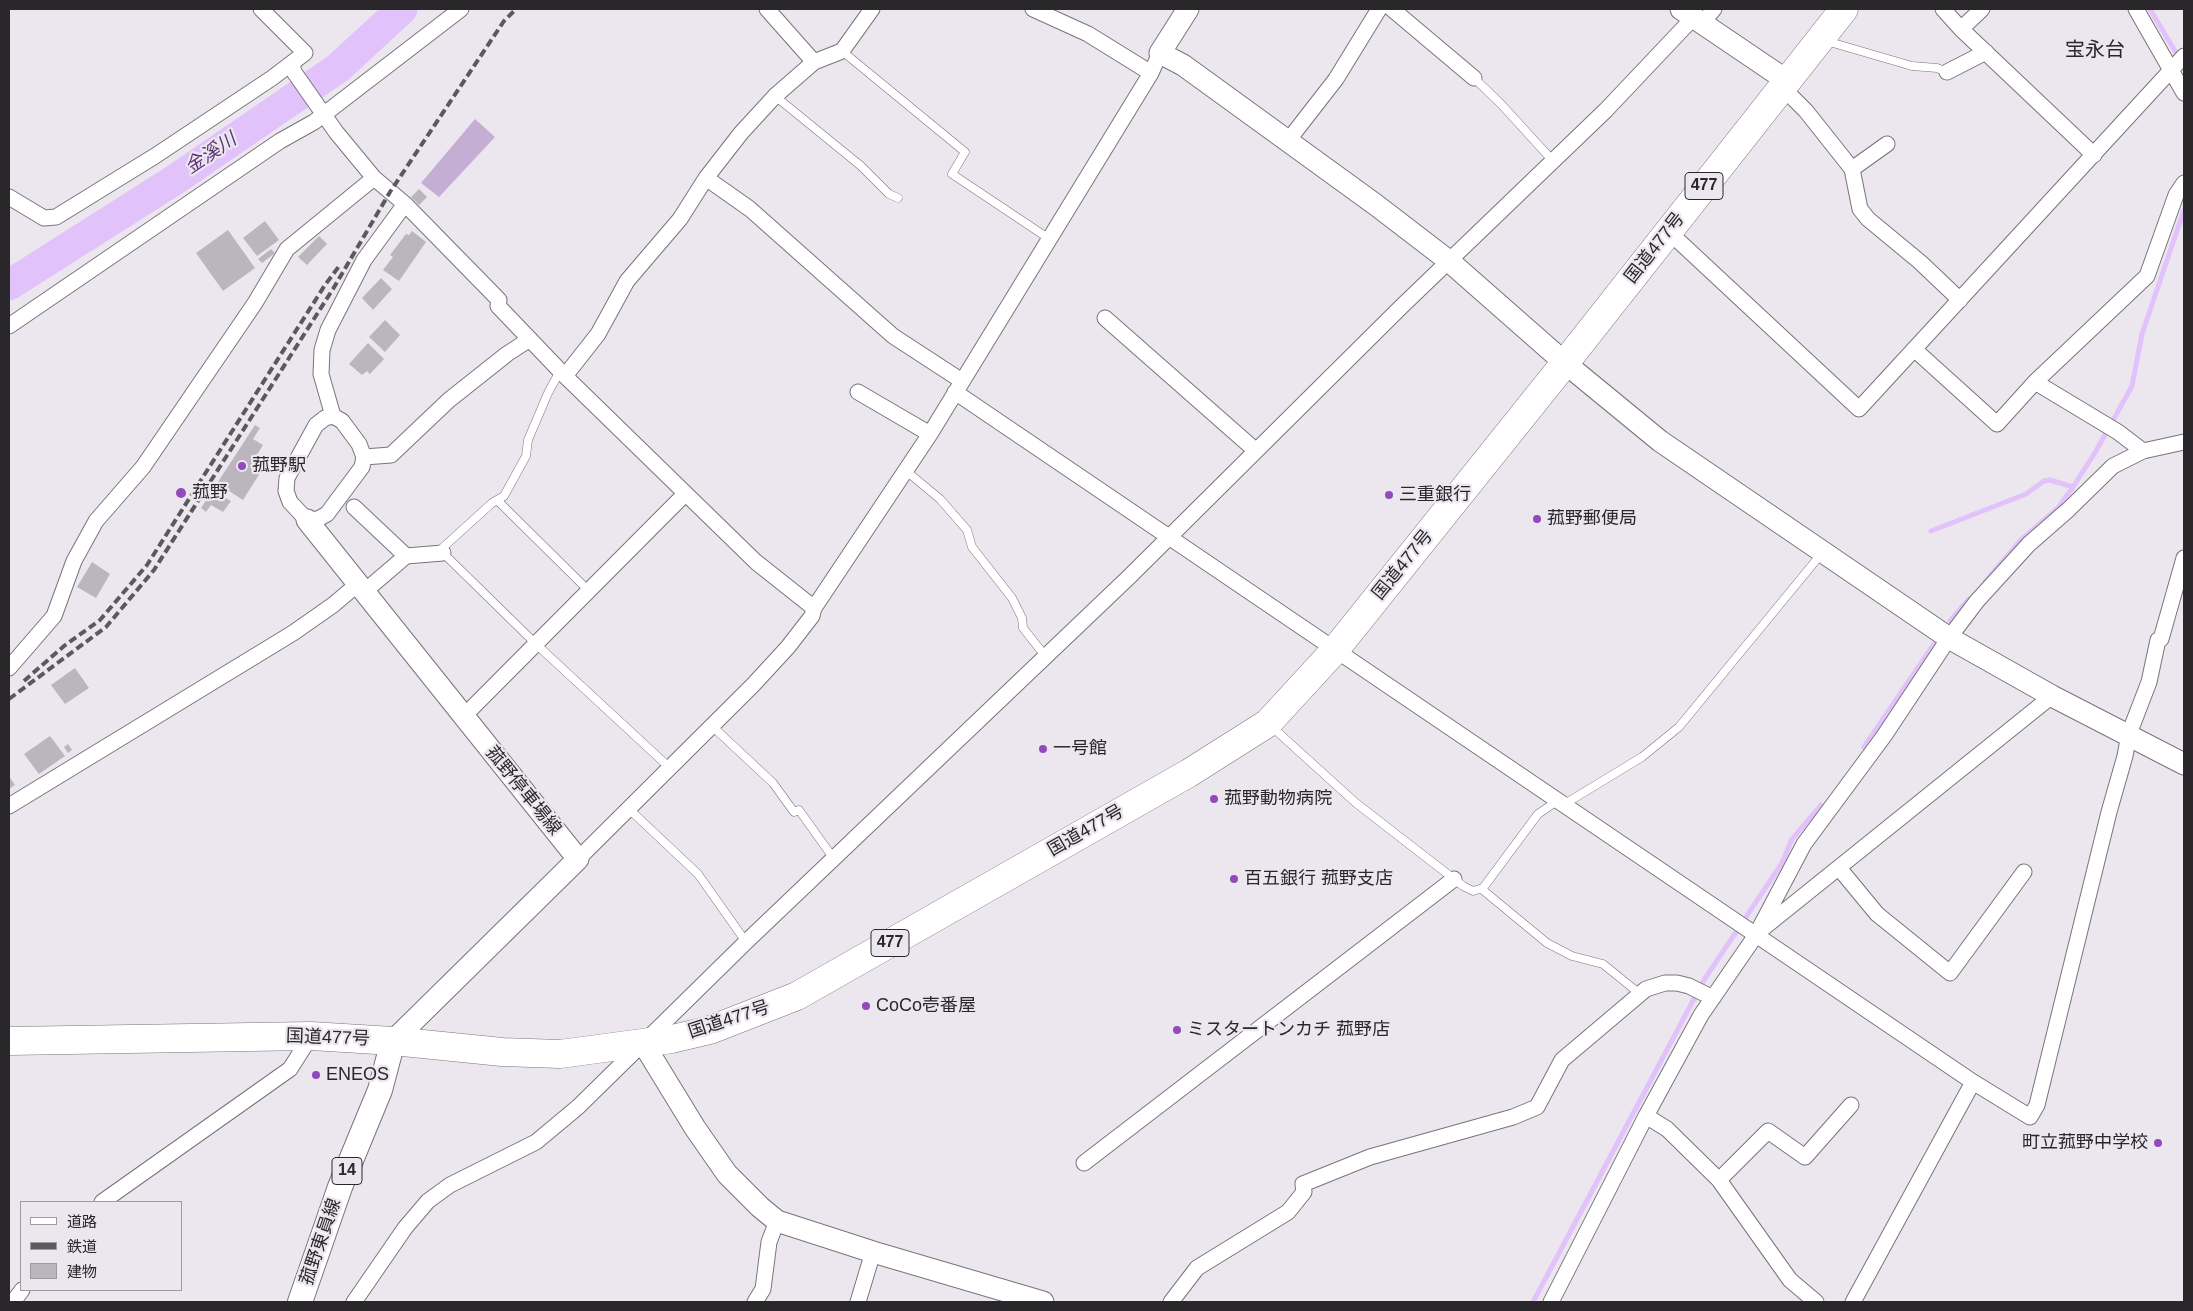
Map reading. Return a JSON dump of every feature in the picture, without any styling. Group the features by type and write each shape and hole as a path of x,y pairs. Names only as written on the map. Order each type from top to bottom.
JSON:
{"highway":[{"name":"国道477号","path":"9,1041 311,1036 393,1040 502,1052 560,1054 643,1043 710,1030 796,996 1189,772 1268,723 1335,650 1565,363 1844,9"}],"main road":[{"name":"菰野東員線","path":"300,1302 340,1187 380,1090 393,1040"}],"street":[{"path":"9,197 44,218 56,217 293,68 305,53 261,9"},
{"path":"9,326 280,141 314,122 322,111 461,9"},
{"path":"767,9 814,62"},
{"path":"562,373 598,334 627,281 680,219 706,178 775,96 814,62 842,52 872,9"},
{"path":"1034,9 1088,34 1151,72"},
{"path":"393,1040 712,726 788,647 812,616 814,608 930,434 1188,9"},
{"path":"1287,142 1336,79 1379,9"},
{"path":"1392,9 1474,78"},
{"path":"1943,9 1961,29 2094,155"},
{"path":"1961,29 1982,9"},
{"path":"2136,9 2184,93"},
{"path":"354,1302 404,1228 428,1201 450,1185 536,1142 578,1107 746,942 1046,657 1254,450 1606,110 1698,14 1784,83 1852,170 1860,209 1868,219 1920,262 1960,300"},
{"path":"1947,72 1986,52"},
{"path":"1160,53 1183,65 1449,261 1565,363 1660,441 1949,638 2052,696 2184,764"},
{"path":"1669,232 1859,409 2184,56"},
{"path":"293,68 336,132 374,178 405,204 500,300 498,306 562,373 756,562 814,608"},
{"path":"1852,170 1887,144"},
{"path":"9,668 54,616 74,561 96,521 143,467 255,304 288,249 374,178"},
{"path":"706,178 750,209 893,336 958,387 1167,538 1973,1082 2030,1117 2036,1105 2109,812 2126,756 2128,734 2149,682 2158,640 2162,639 2184,558"},
{"path":"1914,349 1997,424 2035,382 2147,276 2176,195 2184,184"},
{"path":"333,416 321,374 322,350 328,330 364,260 405,204"},
{"path":"1105,318 1254,450"},
{"path":"364,457 391,455 449,400 507,354 530,339"},
{"path":"2035,382 2118,432 2143,451"},
{"path":"858,392 930,434"},
{"path":"333,416 342,421 359,444 364,457 362,467 327,514 318,519 307,520 290,502 286,491 287,478 316,425 325,418 333,416"},
{"path":"1551,1302 1646,1116 1710,997 1753,933 1804,844 1884,736 1949,638 1977,601 2029,544 2069,509 2113,466 2143,451 2184,442"},
{"path":"463,717 537,645 685,494"},
{"path":"354,507 406,556"},
{"name":"菰野停車場線","path":"307,520 578,860"},
{"path":"9,806 292,633 406,556 440,553"},
{"path":"1753,933 1839,868 2052,696"},
{"path":"1839,868 1876,914 1950,973 2024,872"},
{"path":"1084,1163 1454,879"},
{"path":"1171,1302 1197,1268 1288,1212 1304,1192 1304,1184 1370,1157 1513,1117 1537,1107 1562,1060 1646,989 1665,983 1689,986 1710,997"},
{"path":"103,1201 290,1069 311,1036"},
{"path":"643,1043 695,1128 727,1174 777,1221 873,1252 1043,1302"},
{"path":"1853,1302 1973,1082"},
{"path":"1719,1180 1768,1131 1805,1157 1851,1105"},
{"path":"1646,1116 1666,1129 1719,1180 1790,1280 1816,1302"},
{"path":"755,1302 764,1288 769,1242 777,1221"},
{"path":"858,1302 873,1252"},
{"path":"13,1302 21,1291"}],"lane":[{"path":"1833,43 1912,66 1937,68 1947,72"},
{"path":"842,52 965,152 952,174 1048,238"},
{"path":"1474,78 1501,104 1553,161"},
{"path":"775,96 861,166 889,194 898,198"},
{"path":"562,373 548,393 528,440 526,456 504,496 492,503 440,553 670,768"},
{"path":"906,470 940,498 967,530 972,547 1012,598 1022,618 1022,628 1046,657"},
{"path":"498,501 589,591"},
{"path":"1268,723 1336,786 1454,879 1473,891 1483,888 1538,814 1642,757 1679,727 1824,552"},
{"path":"712,726 773,784 794,812 798,810 834,859"},
{"path":"629,809 698,874 746,942"},
{"path":"1483,888 1484,891 1547,943 1572,956 1603,964 1640,994"}],"shaded area":[{"path":"475,119 495,137 439,197 421,183"}],"building":[{"path":"419,189 427,197 419,205 411,197"},
{"path":"265,221 279,240 257,256 243,238"},
{"path":"228,230 255,268 223,291 196,253"},
{"path":"412,231 426,242 399,281 383,270 393,257 390,255 406,234 409,235"},
{"path":"319,236 327,244 307,265 298,257"},
{"path":"271,249 275,253 262,263 258,259"},
{"path":"381,278 392,289 373,310 362,298"},
{"path":"385,320 400,335 385,352 369,337"},
{"path":"368,343 384,359 370,374 367,371 362,375 349,364"},
{"name":"菰野駅","path":"255,425 260,428 253,439 263,445 252,463 262,470 243,500 226,489 222,496 231,501 223,512 211,505 206,512 201,508"},
{"path":"92,562 110,574 96,598 77,587"},
{"path":"75,668 89,688 65,704 51,685"},
{"path":"50,736 65,756 39,774 24,754"},
{"path":"68,744 72,750 68,753 64,747"},
{"path":"9,776 15,785 9,789"}],"waterway":[{"name":"金溪川","path":"9,285 176,179 338,68 402,9"},
{"path":"2150,9 2179,58"},
{"path":"1931,531 2026,494 2044,481 2050,480 2073,487 2096,451 2132,386 2142,334 2184,210"},
{"path":"1985,582 2021,540 2058,508 2073,487"},
{"path":"1950,621 1969,599"},
{"path":"1864,747 1934,644"},
{"path":"1533,1302 1704,980 1782,863 1792,839 1821,805"}],"railway":[{"path":"9,699 106,627 154,570 333,289 390,192 504,21 516,9"},
{"path":"24,681 64,646 100,620 147,565 325,285 340,265"}],"place":[{"name":"菰野駅","path":"242,466"},
{"name":"菰野","path":"181,493"},
{"name":"三重銀行","path":"1389,495"},
{"name":"菰野郵便局","path":"1537,519"},
{"name":"一号館","path":"1043,749"},
{"name":"菰野動物病院","path":"1214,799"},
{"name":"百五銀行 菰野支店","path":"1234,879"},
{"name":"CoCo壱番屋","path":"866,1006"},
{"name":"ミスタートンカチ 菰野店","path":"1177,1030"},
{"name":"ENEOS","path":"316,1075"},
{"name":"町立菰野中学校","path":"2158,1143"}],"district":[{"name":"宝永台","path":"2095,50"}]}
